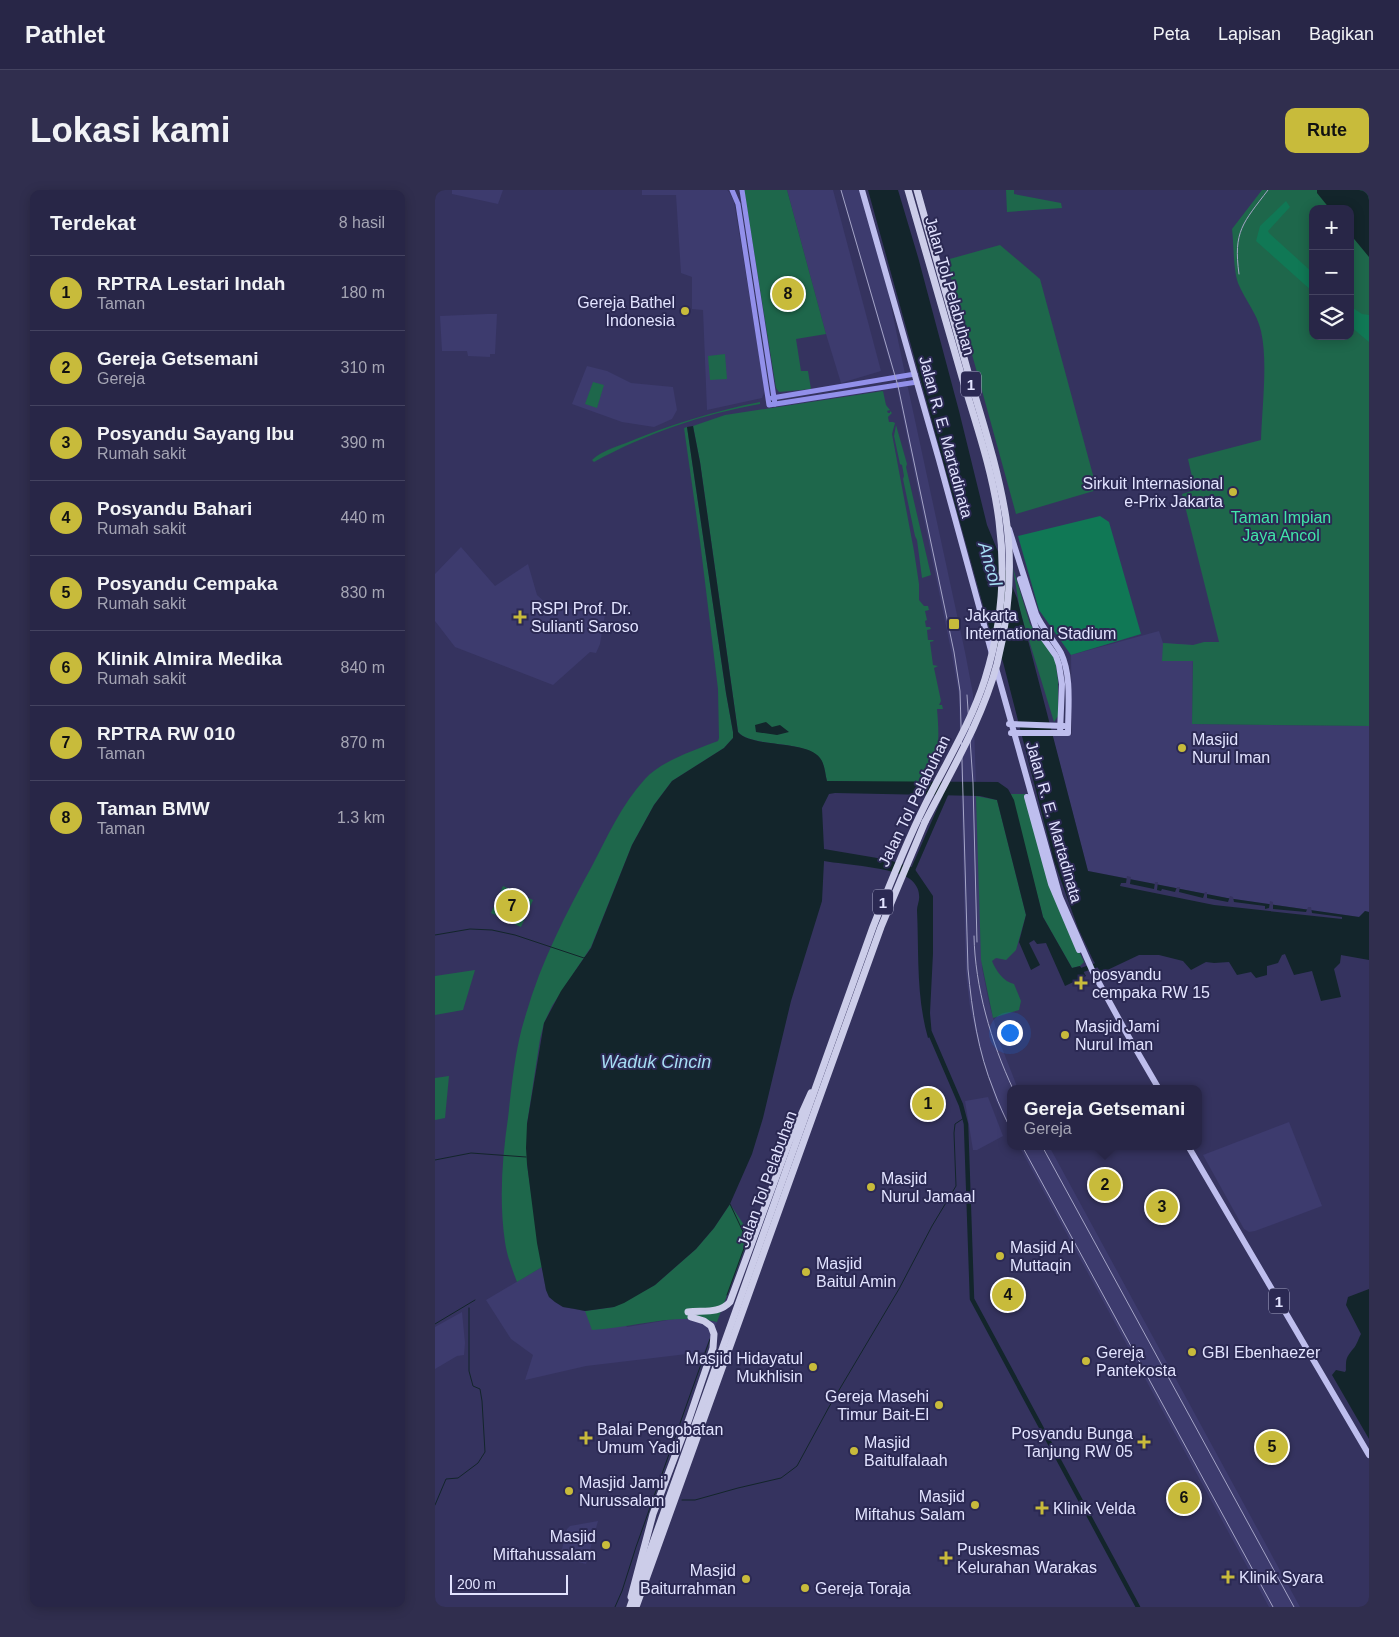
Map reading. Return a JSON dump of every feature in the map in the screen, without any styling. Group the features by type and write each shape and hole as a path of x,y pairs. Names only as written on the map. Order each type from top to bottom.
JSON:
{"highway":[{"name":"Jalan R. E. Martadinata","path":"862,190 1060,897 1086,961 1123,1033 1153,1085"},
{"path":"908,190 920,238 1008,531"},
{"name":"Jalan Tol Pelabuhan","path":"629,1607 890,883 920,816 972,711 981,688 996,636 1000,608 1002,558 995,497 979,433 908,190"},
{"path":"916,190 972,390 1031,617 1036,628 1056,656 1064,675 1068,733 1050,725 1011,724"},
{"name":"Jalan Tol Pelabuhan","path":"636,1607 881,927 925,822 979,714 996,666 1004,632 1009,581 1009,544 1000,490 916,190"},
{"path":"1060,729 1064,675"},
{"path":"1014,733 1052,733 1060,729"},
{"name":"Jalan R. E. Martadinata","path":"1091,971 1157,1085"},
{"path":"629,1607 647,1535 713,1348 714,1334 711,1326 689,1314 717,1310 723,1308 729,1302 789,1142 825,1060"},
{"name":"1","path":"1192,1150 1369,1448"},
{"name":"1","path":"1192,1150 1369,1455"}],"main road":[{"path":"732,190 737,200 747,242"},
{"path":"742,190 747,242 772,401"},
{"path":"772,401 781,396 915,374"},
{"path":"873,381 876,384 875,389"},
{"path":"772,401 917,382"},
{"path":"771,389 781,396"}],"shaded area":[{"path":"452,190 503,190 498,204 452,194"},
{"path":"642,190 727,190 729,192 734,202 765,390 762,398 707,410 703,310 692,309 692,277 681,273 676,195 642,195"},
{"path":"787,190 833,190 881,371 841,383"},
{"path":"841,190 862,190 883,267 973,694 982,968 1000,1043 1016,1085 1007,1085 1007,1123 996,1101 980,1051 970,1007 966,973 959,695 897,388"},
{"path":"497,314 495,354 490,354 490,357 468,356 467,351 442,351 440,316"},
{"path":"587,366 607,371 631,383 673,387 677,410 672,419 654,427 622,422 572,404"},
{"name":"RSPI Prof. Dr. Sulianti Saroso","path":"461,547 495,586 528,564 537,595 547,604 605,614 600,644 596,653 590,652 553,685 455,647 435,621 435,574"},
{"path":"1159,631 1163,643 1193,645 1192,724 1369,726 1369,912 1365,911 1359,917 1227,898 1088,871 1052,734 1072,735 1071,655"},
{"path":"988,1097 1003,1136 977,1150 973,1150 965,1101"},
{"path":"1289,1122 1322,1206 1249,1232 1244,1229 1203,1155"},
{"path":"1021,1150 1051,1150 1300,1607 1269,1607"},
{"path":"542,1267 549,1297 563,1307 585,1311 614,1307 627,1327 692,1318 717,1322 704,1352 586,1366 525,1380 533,1355 511,1339 486,1300"},
{"path":"462,1312 465,1343 464,1355 457,1356 435,1369 435,1327"},
{"path":"598,1521 586,1564 560,1557 567,1529 570,1526"}],"green space":[{"path":"744,190 787,190 826,334 796,339 801,371 808,371 811,389 779,392 776,388"},
{"path":"1006,190 1014,190 1014,194 1061,203 1062,208 1007,212"},
{"name":"Taman Impian Jaya Ancol","path":"1262,190 1369,190 1369,726 1192,724 1193,661 1162,661 1163,643 1193,645 1204,642 1219,642 1182,494 1195,490 1188,459 1261,440 1264,370 1263,343 1257,318 1238,283 1234,264 1232,229"},
{"path":"1286,201 1290,207 1268,231 1309,269 1309,288 1256,241 1260,226"},
{"path":"1000,245 1040,279 1097,490 1016,514 946,260"},
{"path":"1354,309 1362,314 1369,315 1369,342 1354,329"},
{"path":"725,354 727,379 710,380 708,356"},
{"path":"593,382 604,385 597,408 585,404"},
{"path":"883,391 886,405 890,410 887,411 892,413 888,417 889,422 895,423 892,434 914,551 919,584 919,600 924,606 928,606 929,610 925,611 927,620 925,621 926,627 931,629 927,630 928,640 934,641 930,642 933,665 938,666 934,668 941,701 939,705 942,705 943,709 937,709 938,739 935,761 932,770 919,783 827,781 823,764 816,755 794,746 755,740 745,737 738,732 700,462 693,426 725,415"},
{"path":"760,402 760,404 717,413 675,426 633,443 594,462 592,460 608,450 675,424 709,414"},
{"path":"896,425 907,464 906,467 931,575 922,578 917,540 903,479 902,465 900,464 894,436"},
{"path":"687,427 733,738 724,748 672,781 654,805 632,845 591,947 552,1006 544,1023 527,1124 527,1164 542,1267 517,1282 508,1257 503,1227 503,1164 517,1053 522,1027 539,976 573,902 615,821 629,799 645,779 660,767 718,741 719,738 718,689 684,428"},
{"path":"1100,516 1109,522 1141,634 1071,655 1039,610 1018,536"},
{"path":"1013,568 1030,624 1055,658 1058,681 1058,716 1054,722 1020,611"},
{"path":"1011,794 1027,794 1072,936 1084,962 1080,966 1072,968 1043,917"},
{"path":"976,796 997,800 1026,915 1016,950 1006,960 996,958 992,961 1001,976 1014,984 1021,1001 1019,1010 993,1018 981,960"},
{"path":"503,886 533,900 521,927 491,913"},
{"path":"475,970 463,1010 435,1015 435,976"},
{"path":"449,1076 445,1118 435,1120 435,1078"},
{"path":"935,1094 940,1105 921,1115 915,1104"},
{"path":"730,1204 750,1234 717,1322 702,1319 670,1320 592,1330 585,1311 614,1307 655,1285 696,1249 714,1228"}],"water":[{"name":"Ancol","path":"868,190 898,190 959,411 987,525 1017,598 1088,871 1227,898 1359,917 1365,911 1369,912 1369,960 1341,955 1340,963 1334,969 1341,997 1321,1001 1312,971 1294,975 1285,954 1282,955 1278,963 1267,966 1267,975 1256,978 1251,972 1237,975 1229,962 1206,962 1191,970 1183,961 1159,955 1139,955 1101,973 1093,960 1078,928 1054,861 1003,662 989,627"},
{"path":"1317,190 1369,190 1369,257 1354,239 1354,205 1327,205 1317,193"},
{"name":"Waduk Cincin","path":"693,426 700,462 738,732 754,740 792,746 813,752 822,760 827,781 998,782 1008,789 1014,800 1043,917 1072,968 1080,966 1086,976 1065,986 1046,943 1037,944 1034,940 1029,943 1040,965 1031,970 1019,942 1026,915 997,800 980,796 829,794 822,808 824,849 889,860 914,868 933,896 930,1013 932,1036 928,1038 921,1006 917,910 919,897 914,882 892,872 824,861 822,901 791,1001 763,1118 752,1154 730,1204 714,1228 696,1249 655,1285 614,1307 585,1311 563,1307 549,1297 546,1290 537,1243 527,1164 527,1124 544,1023 561,991 591,948 632,845 654,805 672,781 724,748 733,738 687,427"},
{"path":"766,722 772,727 780,725 789,732 777,735 756,732 755,725"},
{"path":"1369,1289 1369,1439 1332,1375 1336,1370 1345,1372 1347,1358 1356,1346 1361,1334 1346,1305 1348,1297"}],"pier":[{"path":"1127,876 1131,877 1130,884 1154,889 1155,882 1158,882 1157,890 1161,891 1162,889 1175,892 1177,887 1180,887 1179,892 1203,898 1205,892 1207,892 1207,898 1228,902 1230,896 1233,897 1234,902 1265,906 1265,909 1269,908 1270,901 1273,902 1273,909 1306,912 1308,907 1311,907 1312,913 1342,917 1342,919 1214,905 1120,886 1121,883 1126,883"}],"waterway":[{"path":"912,872 947,792"},
{"path":"435,935 470,929 492,930 515,935 584,958 587,955"},
{"path":"1079,971 1100,964"},
{"path":"930,1033 961,1105 966,1124 972,1299 1138,1607"},
{"path":"682,1500 695,1500 781,1478 797,1466 956,1186 955,1124 964,1118"},
{"path":"435,1160 471,1153 526,1157"},
{"path":"727,1295 747,1240 730,1204"},
{"path":"435,1324 475,1300"},
{"path":"435,1505 446,1479 458,1478 478,1463 485,1452 480,1389 473,1386 469,1371 469,1308"},
{"path":"615,1607 710,1339"}],"railway":[{"path":"841,190 898,386 954,652 960,691 968,969 974,1016 984,1061 988,1076 1007,1121"},
{"path":"1239,274 1237,247 1242,228 1268,190"},
{"path":"967,695 973,783 977,942"},
{"path":"974,936 977,975 981,994 991,1033 1011,1085"},
{"path":"1024,1150 1273,1607"},
{"path":"1044,1150 1294,1607"}],"place":[{"name":"Taman BMW","path":"788,294"},
{"name":"Gereja Bathel Indonesia","path":"685,311"},
{"name":"Sirkuit Internasional e-Prix Jakarta","path":"1233,492"},
{"name":"RSPI Prof. Dr. Sulianti Saroso","path":"520,617"},
{"name":"Jakarta International Stadium","path":"954,624"},
{"name":"Masjid Nurul Iman","path":"1182,748"},
{"name":"RPTRA RW 010","path":"512,906"},
{"name":"posyandu cempaka RW 15","path":"1081,983"},
{"name":"Masjid Jami Nurul Iman","path":"1065,1035"},
{"name":"RPTRA Lestari Indah","path":"928,1104"},
{"name":"Gereja Getsemani","path":"1105,1185"},
{"name":"Masjid Nurul Jamaal","path":"871,1187"},
{"name":"Posyandu Sayang Ibu","path":"1162,1207"},
{"name":"Masjid Al Muttaqin","path":"1000,1256"},
{"name":"Masjid Baitul Amin","path":"806,1272"},
{"name":"Posyandu Bahari","path":"1008,1295"},
{"name":"GBI Ebenhaezer","path":"1192,1352"},
{"name":"Gereja Pantekosta","path":"1086,1361"},
{"name":"Masjid Hidayatul Mukhlisin","path":"813,1367"},
{"name":"Gereja Masehi Timur Bait-El","path":"939,1405"},
{"name":"Balai Pengobatan Umum Yadi","path":"586,1438"},
{"name":"Posyandu Bunga Tanjung RW 05","path":"1144,1442"},
{"name":"Posyandu Cempaka","path":"1272,1447"},
{"name":"Masjid Baitulfalaah","path":"854,1451"},
{"name":"Masjid Jami' Nurussalam","path":"569,1491"},
{"name":"Klinik Almira Medika","path":"1184,1498"},
{"name":"Masjid Miftahus Salam","path":"975,1505"},
{"name":"Klinik Velda","path":"1042,1508"},
{"name":"Masjid Miftahussalam","path":"606,1545"},
{"name":"Puskesmas Kelurahan Warakas","path":"946,1558"},
{"name":"Klinik Syara","path":"1228,1577"},
{"name":"Masjid Baiturrahman","path":"746,1579"},
{"name":"Gereja Toraja","path":"805,1588"}]}
